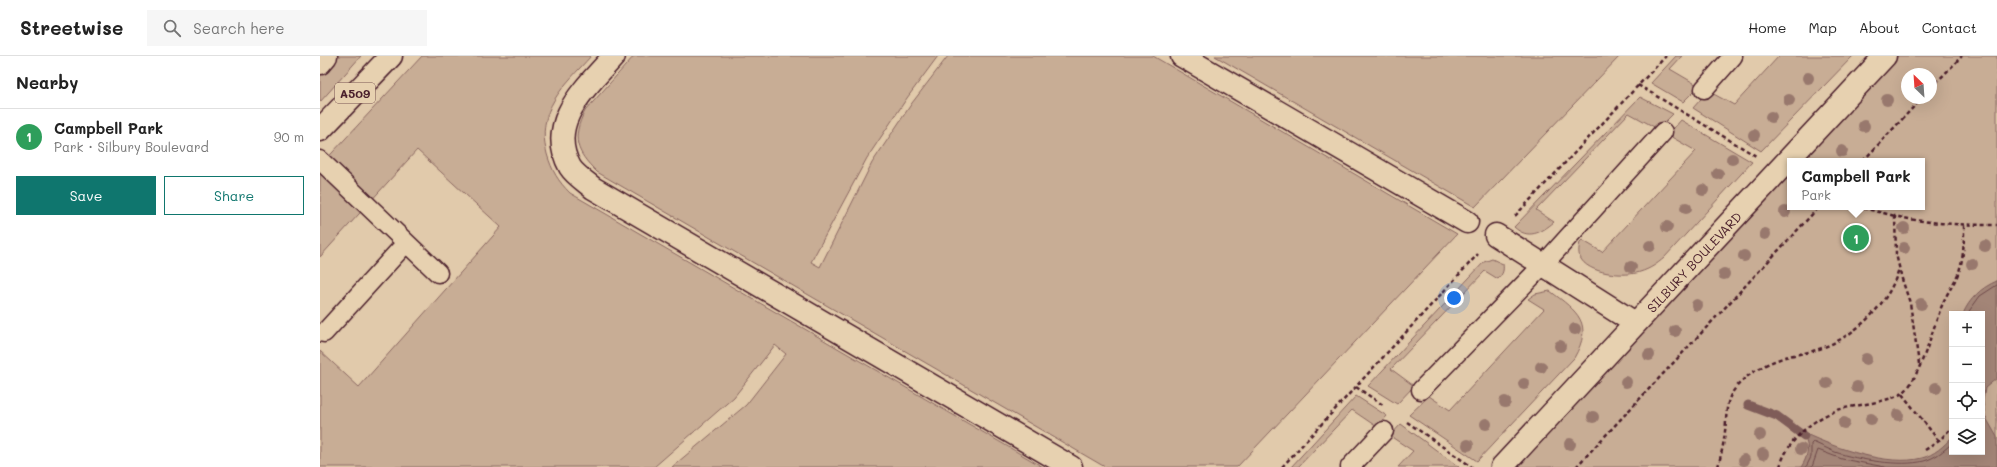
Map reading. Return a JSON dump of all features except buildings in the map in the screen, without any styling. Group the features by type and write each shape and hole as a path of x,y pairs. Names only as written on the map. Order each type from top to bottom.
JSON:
{"street":[{"path":"320,63 326,56"},
{"name":"A509","path":"320,130 391,56"},
{"path":"614,56 577,97 565,121 562,146 571,168 587,183 593,188 1071,467"},
{"path":"1182,56 1467,222"},
{"name":"SILBURY BOULEVARD","path":"1788,158 1885,56"},
{"name":"SILBURY BOULEVARD","path":"1502,467 1787,159"},
{"path":"1496,235 1635,323"}],"lane":[{"path":"1704,89 1733,56"},
{"path":"1421,390 1543,265 1663,132"},
{"path":"320,160 438,273"},
{"path":"324,334 406,243"},
{"path":"1350,467 1384,432"}],"path":[{"path":"1282,467 1496,235 1666,56"},
{"path":"1937,82 1962,56"},
{"path":"1638,85 1778,169"},
{"path":"1866,158 1916,104"},
{"path":"1663,132 1683,111"},
{"path":"1576,467 1816,210"},
{"path":"1871,210 1922,222 1964,225 1997,225"},
{"path":"1895,216 1896,254 1910,304 1920,364"},
{"path":"1780,467 1787,451 1801,433 1822,418 1833,413 1902,394 1915,377 1943,303 1960,268 1964,239 1964,225"},
{"path":"1718,467 1722,451 1728,399 1739,384 1750,374 1766,365 1789,356 1815,351 1839,341 1851,334 1883,300 1897,275 1899,268"},
{"path":"1356,387 1472,467"},
{"path":"1902,394 1939,441"},
{"path":"1384,432 1399,416"},
{"path":"1925,450 1939,441 1949,430"}],"shaded area":[{"path":"337,56 361,56 320,102 320,74"},
{"path":"422,56 591,56 554,100 545,124 544,138 549,160 553,171 570,193 1043,467 672,467 746,405 786,354 775,345 734,397 654,467 320,467 320,351 359,387 501,227 417,150 320,257 320,166"},
{"path":"634,56 938,56 907,98 867,158 811,262 820,267 872,163 912,103 948,56 1153,56 1457,234 1237,467 1105,467 597,172 584,158 580,151 577,137 578,129 585,111"},
{"path":"1215,56 1620,56 1475,207"},
{"path":"1676,56 1682,56 1670,69 1699,86 1683,102 1651,83"},
{"path":"1779,56 1853,56 1761,151 1693,108 1708,91 1734,105"},
{"path":"1885,56 1997,56 1997,467 1502,467 1787,161 1787,210 1925,210 1925,158 1790,158"},
{"path":"1640,97 1673,114 1658,129 1629,113 1536,210 1554,222 1534,234 1524,233 1514,227"},
{"path":"1681,120 1752,162 1664,258 1653,266 1640,272 1625,274 1607,273 1590,267 1584,263 1580,257 1580,242 1582,240 1602,252 1696,151 1668,135"},
{"path":"1492,259 1503,264 1503,272 1500,277 1498,279 1485,271 1391,369 1414,386 1397,404 1368,386 1484,262"},
{"path":"1550,291 1568,305 1580,319 1583,327 1583,336 1580,346 1574,358 1477,461 1409,415 1429,396 1450,410 1544,309 1528,299 1535,294"},
{"path":"1356,396 1387,416 1377,427 1352,410 1298,467 1291,467"},
{"path":"1401,424 1459,467 1398,467 1413,451 1390,436"}],"water":[{"path":"1997,281 1997,378 1985,388 1985,311 1965,311 1972,299 1986,287"},
{"path":"1985,416 1997,437 1997,467 1801,467 1807,452 1807,444 1803,437 1806,434 1862,455 1894,460 1908,460 1926,457 1949,440 1949,455 1985,455"}],"waterway":[{"path":"1748,405 1777,416 1804,436"}],"place":[{"name":"Campbell Park","path":"1856,238"}]}
